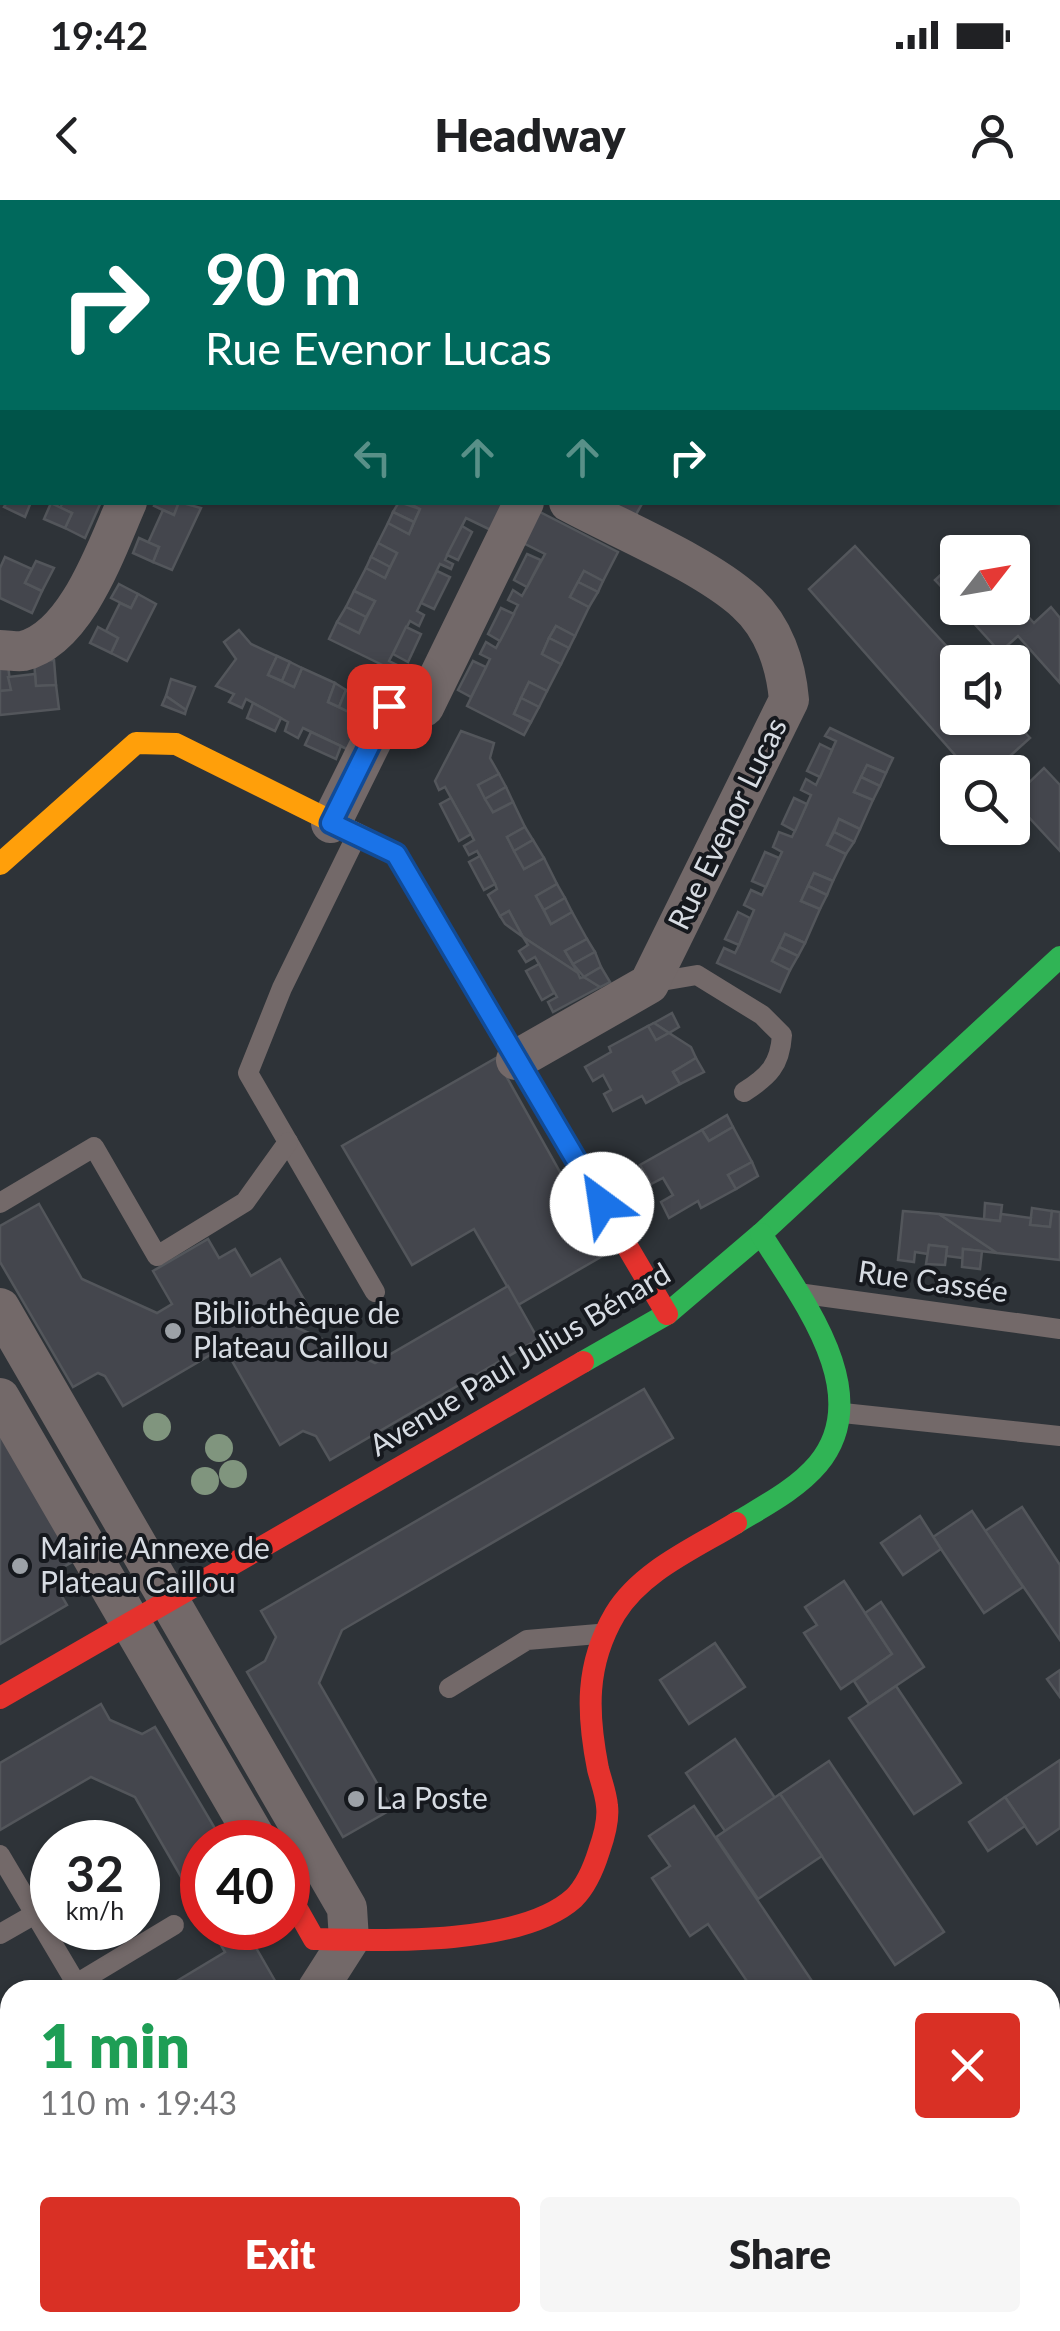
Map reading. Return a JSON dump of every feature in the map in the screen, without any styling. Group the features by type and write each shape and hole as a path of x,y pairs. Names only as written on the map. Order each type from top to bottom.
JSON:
{"street":[{"path":"0,650 22,651 50,636 82,601 127,505"},
{"path":"344,829 389,706 424,707 523,505"},
{"name":"Rue Evenor Lucas","path":"575,505 717,580 748,604 770,634 786,667 789,700 648,984"},
{"path":"0,864 136,744 176,744 396,854 667,1314"},
{"name":"Avenue Paul Julius Bénard","path":"0,1698 667,1314 761,1234 1060,957"},
{"path":"516,1060 648,984"},
{"path":"310,1931 314,1938 349,1940 492,1933 539,1919 576,1897 595,1860 608,1816 586,1709 588,1671 618,1609 646,1578 806,1476 828,1452 841,1413 833,1368 798,1294 761,1234"},
{"path":"0,1308 347,1908 349,1940 323,1980"},
{"path":"0,1398 245,1820"}],"lane":[{"path":"344,829 248,1073 374,1292"},
{"path":"648,984 697,975 762,1015 782,1034 780,1057 769,1076 744,1092"},
{"path":"0,1203 94,1146 157,1256 245,1202 288,1142"},
{"name":"Rue Cassée","path":"798,1294 1060,1329"},
{"path":"841,1413 1060,1436"},
{"path":"449,1688 527,1640 605,1634"},
{"path":"0,1855 30,1906"},
{"path":"0,1934 30,1917"},
{"path":"89,1980 174,1925"},
{"path":"56,1950 74,1980"}],"building":[{"path":"5,505 30,505 25,517"},
{"path":"50,505 72,513 65,528 44,519"},
{"path":"100,505 85,538 65,528 72,513 60,508"},
{"path":"154,505 178,505 174,515"},
{"path":"178,505 201,508 172,570 153,562 159,547 148,543 163,510 174,515"},
{"path":"397,505 420,509 414,522 393,512"},
{"path":"413,505 511,505 497,533 466,518 445,560 453,564 451,569 440,564 417,611 424,615 419,626 410,621 389,661 399,666 397,672 329,639 337,622 359,633 375,601 354,591 366,568 385,578 397,553 378,543 388,523 409,534 420,509"},
{"path":"608,505 641,505 634,518"},
{"path":"534,509 618,552 603,581 584,571 570,597 589,607 575,636 556,626 549,638 542,654 561,664 547,691 529,682 514,714 531,722 524,735 467,706 490,659 480,654 486,642 496,648 518,605 508,600 513,590 522,596 545,554 517,540"},
{"path":"393,512 414,522 409,534 388,523"},
{"path":"462,526 472,532 458,560 447,555"},
{"path":"139,538 159,547 153,562 133,553"},
{"path":"378,543 397,553 390,567 371,557"},
{"path":"855,546 945,645 940,645 940,735 1030,738 1011,755 955,755 809,589"},
{"path":"527,554 541,560 527,587 514,580"},
{"path":"5,557 32,569 25,583 42,591 32,613 0,598 0,568"},
{"path":"371,557 390,567 385,578 366,568"},
{"path":"36,561 54,568 42,591 25,583"},
{"path":"437,571 450,577 434,609 421,603"},
{"path":"584,571 603,581 598,592 578,582"},
{"path":"578,582 598,592 589,607 570,597"},
{"path":"119,584 138,594 131,608 111,598"},
{"path":"354,591 375,601 366,617 346,607"},
{"path":"138,594 156,604 127,661 111,653 118,638 106,631 120,603 131,608"},
{"path":"346,607 366,617 359,633 337,622"},
{"path":"1051,607 1060,618 1060,683 1018,636 1008,645 994,645 975,625 1030,625 1030,619 1034,623"},
{"path":"501,608 514,614 500,641 488,634"},
{"path":"556,626 575,636 569,648 549,638"},
{"path":"98,627 118,638 111,653 90,643"},
{"path":"406,627 421,634 408,662 393,654"},
{"path":"239,630 251,644 277,656 268,675 294,687 302,668 335,683 328,702 349,712 357,695 375,703 353,752 303,728 298,738 285,731 288,722 246,699 242,708 229,702 234,694 216,686 236,659 224,642"},
{"path":"549,638 569,648 561,664 542,654"},
{"path":"277,656 290,662 282,681 268,675"},
{"path":"54,660 56,685 36,686 34,661"},
{"path":"473,661 486,667 471,697 458,690"},
{"path":"290,662 302,668 294,687 282,681"},
{"path":"8,665 11,690 0,691 0,666"},
{"path":"35,674 36,686 56,685 59,709 0,715 0,691 11,690 8,677"},
{"path":"171,679 195,687 186,710 166,696"},
{"path":"529,682 547,691 539,707 521,698"},
{"path":"335,683 346,690 339,707 328,702"},
{"path":"346,690 357,695 349,712 339,707"},
{"path":"166,696 186,710 185,714 162,705"},
{"path":"521,698 539,707 531,722 514,714"},
{"path":"253,703 281,718 275,731 247,718"},
{"path":"830,728 893,758 886,773 867,765 854,792 873,800 860,829 839,819 827,845 846,854 833,881 814,873 801,901 820,909 805,943 785,934 772,961 790,970 780,992 717,963 724,948 735,953 739,945 754,910 744,905 751,890 762,895 782,852 773,847 779,832 792,837 811,795 801,790 806,779 816,785 836,741 825,736"},
{"path":"461,731 494,743 490,758 499,774 478,785 493,812 513,802 525,827 507,837 524,869 544,858 557,884 536,896 551,924 572,912 587,939 565,951 578,973 523,937 509,911 500,916 488,895 497,889 495,884 477,851 469,855 464,846 474,840 445,787 439,790 435,781"},
{"path":"311,732 341,746 336,759 305,745"},
{"path":"820,744 832,750 820,777 807,771"},
{"path":"867,765 886,773 880,786 861,777"},
{"path":"1044,768 1060,785 1060,851 1030,818 1030,782"},
{"path":"499,774 506,787 485,799 478,785"},
{"path":"861,777 880,786 873,800 854,792"},
{"path":"506,787 513,802 493,812 485,799"},
{"path":"451,798 471,834 459,841 440,804"},
{"path":"794,798 807,804 795,831 782,824"},
{"path":"839,819 860,829 854,842 834,832"},
{"path":"525,827 533,840 514,851 507,837"},
{"path":"834,832 854,842 846,854 827,845"},
{"path":"533,840 544,858 524,869 514,851"},
{"path":"765,852 779,858 766,887 752,881"},
{"path":"480,856 495,884 484,890 469,862"},
{"path":"814,873 833,881 827,895 808,886"},
{"path":"557,884 565,898 544,910 536,896"},
{"path":"808,886 827,895 820,909 801,901"},
{"path":"565,898 572,912 551,924 544,910"},
{"path":"509,911 523,937 500,916"},
{"path":"738,912 750,918 739,945 725,939"},
{"path":"785,934 805,943 798,956 779,947"},
{"path":"523,937 580,978 600,987 553,1012 548,1002 557,997 535,957 526,962 519,951 528,945"},
{"path":"587,939 595,952 573,964 565,951"},
{"path":"779,947 798,956 790,970 772,961"},
{"path":"595,952 601,967 584,977 573,964"},
{"path":"539,964 554,993 542,1000 526,971"},
{"path":"601,967 610,982 600,987 584,977"},
{"path":"672,1013 679,1027 669,1033 654,1023"},
{"path":"654,1023 669,1033 656,1040 648,1026"},
{"path":"648,1026 656,1040 669,1033 691,1047 696,1058 673,1072 680,1084 646,1103 642,1096 613,1111 604,1094 611,1090 603,1075 593,1081 585,1067 611,1052 609,1047"},
{"path":"496,1058 606,1254 518,1305 474,1229 412,1265 342,1146"},
{"path":"696,1058 704,1072 680,1084 673,1072"},
{"path":"727,1115 733,1127 709,1141 702,1130"},
{"path":"733,1127 752,1162 728,1175 736,1189 701,1208 698,1201 669,1218 661,1202 673,1195 663,1178 651,1184 640,1165 702,1130 709,1141"},
{"path":"752,1162 758,1176 736,1189 728,1175"},
{"path":"985,1203 1002,1205 1000,1221 984,1220"},
{"name":"Bibliothèque de Plateau Caillou","path":"39,1204 82,1279 157,1313 172,1304 153,1271 208,1239 219,1258 235,1249 251,1276 280,1259 311,1311 289,1324 375,1363 508,1286 538,1339 330,1460 316,1436 303,1431 280,1445 224,1347 123,1406 105,1376 98,1373 73,1387 0,1262 0,1226"},
{"path":"1032,1208 1052,1211 1050,1227 1030,1225"},
{"path":"903,1211 939,1214 997,1253 963,1249 963,1258 946,1256 947,1247 929,1245 928,1254 915,1252 914,1262 898,1260"},
{"path":"1052,1211 1060,1212 1060,1260 997,1253 939,1214 1000,1221 1001,1214 1031,1218 1030,1225 1050,1227"},
{"path":"929,1245 947,1247 945,1265 926,1264"},
{"path":"963,1249 982,1251 980,1269 962,1267"},
{"path":"644,1389 673,1438 342,1630 319,1683 392,1809 343,1837 247,1672 265,1661 276,1637 261,1611"},
{"path":"0,1413 83,1556 60,1569 54,1583 67,1605 0,1644"},
{"path":"1022,1507 1060,1565 1060,1640 985,1531"},
{"path":"972,1511 1023,1587 984,1613 933,1537"},
{"path":"920,1516 941,1549 903,1575 881,1543"},
{"path":"844,1581 892,1654 841,1689 804,1633 817,1625 805,1607"},
{"path":"881,1602 924,1667 869,1704 854,1681 892,1654 865,1613"},
{"path":"715,1643 745,1687 689,1724 660,1680"},
{"path":"1060,1670 1060,1697 1047,1679"},
{"path":"896,1686 961,1783 914,1814 849,1718"},
{"path":"101,1704 110,1720 142,1734 155,1727 210,1820 180,1820 180,1875 160,1840 160,1820 148,1820 135,1797 91,1777 0,1830 0,1763"},
{"path":"735,1739 775,1798 725,1831 686,1773"},
{"path":"1060,1760 1060,1828 1037,1844 1005,1797"},
{"path":"829,1761 944,1932 895,1965 780,1794"},
{"path":"780,1794 822,1856 758,1899 716,1837"},
{"path":"1005,1797 1025,1826 988,1851 969,1822"},
{"path":"694,1806 811,1980 746,1980 708,1924 690,1936 652,1878 670,1866 649,1836"},
{"path":"224,1950 257,1950 275,1980 179,1980"}],"traffic: fast":[{"path":"583,1362 667,1314 761,1234 1060,957"},
{"path":"736,1523 790,1489 818,1464 834,1436 839,1407 836,1377 826,1346 761,1234"}],"traffic: slow":[{"path":"0,864 136,743 176,744 363,837"}],"traffic: jam":[{"path":"363,837 396,854 667,1314"},
{"path":"0,1698 583,1362"},
{"path":"310,1932 314,1939 343,1940 413,1940 487,1933 550,1914 574,1898 592,1870 607,1823 591,1709 594,1671 605,1633 639,1585 736,1523"}],"place":[{"name":"Bibliothèque de Plateau Caillou","path":"173,1331"},
{"name":"Mairie Annexe de Plateau Caillou","path":"20,1566"},
{"name":"La Poste","path":"356,1799"}],"route":[{"path":"389,706 331,823 396,854 602,1204"}]}
